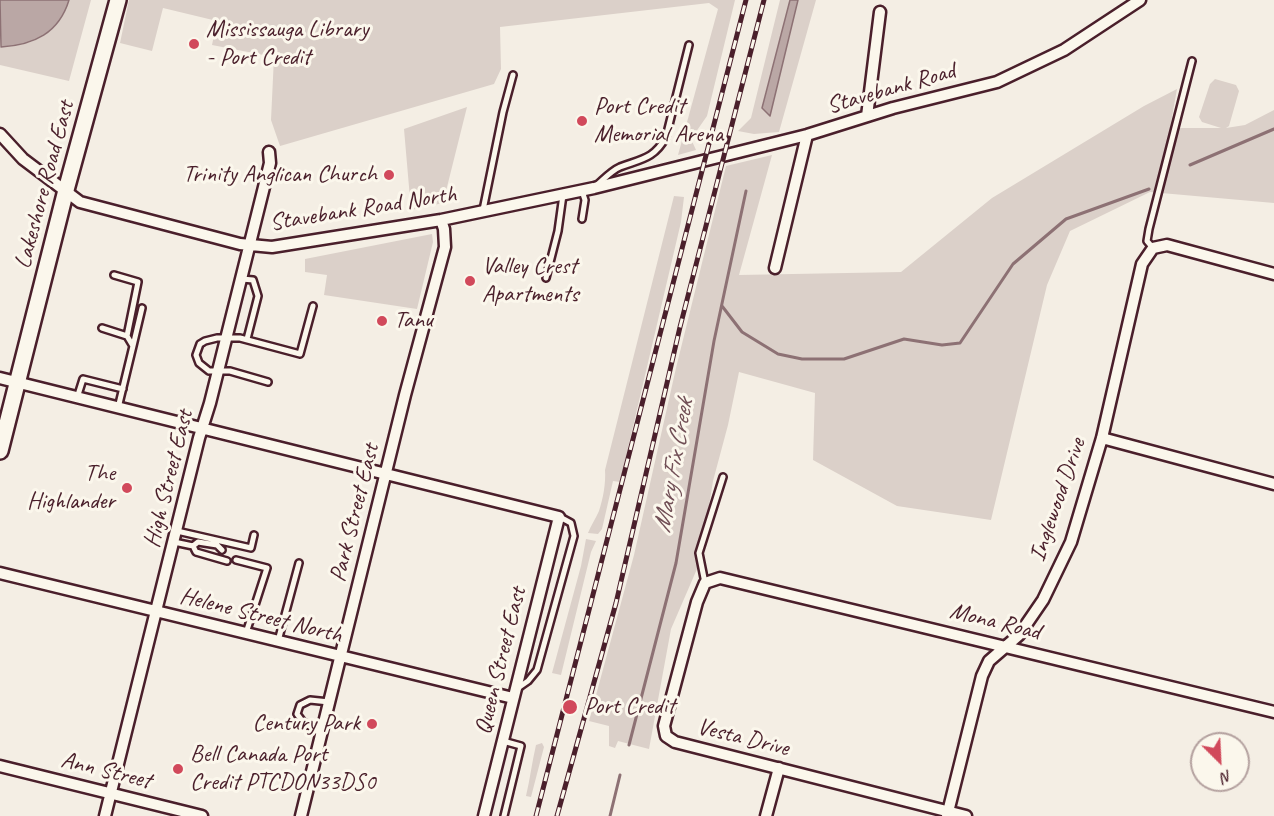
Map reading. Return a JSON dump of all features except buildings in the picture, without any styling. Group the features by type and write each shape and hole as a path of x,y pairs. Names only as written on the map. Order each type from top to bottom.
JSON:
{"main road":[{"name":"Lakeshore Road East","path":"0,452 66,190 118,0"}],"street":[{"name":"Stavebank Road","path":"636,177 807,135 997,82 1064,50 1140,0"},
{"path":"867,117 880,12"},
{"name":"Stavebank Road North","path":"0,134 23,159 80,202 248,245 272,247 483,212 636,177"},
{"path":"775,268 807,135"},
{"name":"High Street East","path":"105,816 270,163 269,152"},
{"name":"Park Street East","path":"301,816 405,395 445,247 441,220"},
{"path":"1153,248 1167,245 1274,274"},
{"name":"Inglewood Drive","path":"948,814 982,676 989,661 1018,635 1043,600 1066,552 1102,438 1142,264 1153,248"},
{"path":"0,378 560,517"},
{"path":"1102,438 1274,484"},
{"name":"Queen Street East","path":"484,816 560,517"},
{"name":"Helene Street North","path":"0,573 340,657 515,693"},
{"name":"Mona Road","path":"705,583 720,578 1274,712"},
{"name":"Vesta Drive","path":"705,583 697,602 664,726 666,736 675,742 948,814 966,816"},
{"name":"Ann Street","path":"0,766 202,816"},
{"path":"766,816 779,768"}],"lane":[{"path":"594,188 618,168 641,161 661,146 666,137 689,45"},
{"path":"1153,248 1147,241 1149,228 1192,61"},
{"path":"483,212 503,112 513,75"},
{"path":"582,190 585,200 582,219"},
{"path":"546,278 558,231 563,195"},
{"path":"114,275 138,282 127,336"},
{"path":"241,279 253,280 258,296 247,339"},
{"path":"268,382 230,371 209,371 199,363 196,355 200,344 217,338 247,339 300,354 313,306"},
{"path":"118,408 141,308"},
{"path":"102,328 127,336 133,346"},
{"path":"77,398 83,379 123,389"},
{"path":"705,583 699,553 723,477"},
{"path":"515,693 537,670 574,536 571,523 560,517"},
{"path":"176,536 251,548 254,535"},
{"path":"176,536 193,546 196,552 227,561"},
{"path":"193,546 198,542 218,545 222,550"},
{"path":"236,560 267,568 246,633"},
{"path":"278,641 299,563"},
{"path":"320,733 303,722 297,714 300,705 310,700 328,702"},
{"path":"503,741 521,746 504,816"}],"shaded area":[{"path":"0,0 69,0 59,21 44,35 24,43 1,47"},
{"path":"69,0 91,0 69,81 0,65 0,47 23,44 43,36 59,22"},
{"path":"129,0 735,0 707,116 691,139 696,150 678,155 718,9 709,3 500,27 501,69 494,84 280,146 271,120 274,57 212,45 217,21 163,8 152,51 120,43"},
{"path":"780,0 790,0 762,107 769,115 798,0 816,0 779,132 754,134 738,131 751,118"},
{"path":"790,0 798,0 770,116 762,108"},
{"path":"1215,79 1236,85 1239,91 1229,126 1226,128 1245,125 1274,110 1274,203 1150,192 1070,231 1047,285 991,520 897,506 813,460 815,393 739,372 713,481 700,562 671,629 649,749 618,741 615,748 609,746 609,726 589,721 634,555 676,368 726,166 772,155 739,275 901,272 992,198 1144,106 1177,89 1170,128 1221,128 1202,122 1199,117 1210,84"},
{"path":"467,107 443,203 411,210 404,129"},
{"path":"674,196 684,197 681,222 620,482 613,481 602,529 598,534 588,533 602,501 605,470"},
{"path":"432,234 433,242 417,309 324,295 327,275 305,272 305,259"},
{"path":"586,539 596,541 591,552 561,675 552,673"},
{"path":"542,743 544,747 531,797 526,796 536,745"}],"waterway":[{"path":"1190,165 1274,129"},
{"path":"722,306 742,332 778,354 802,359 844,359 904,339 942,345 960,343 1013,264 1066,219 1149,189"},
{"name":"Mary Fix Creek","path":"629,745 676,563 714,341 746,191"},
{"name":"Mary Fix Creek","path":"610,816 620,775"}],"railway":[{"path":"536,816 746,0"},
{"path":"557,816 616,603 680,327 764,0"}],"place":[{"name":"Mississauga Library - Port Credit","path":"194,44"},
{"name":"Port Credit Memorial Arena","path":"582,121"},
{"name":"Trinity Anglican Church","path":"389,175"},
{"name":"Valley Crest Apartments","path":"470,281"},
{"name":"Tanu","path":"382,321"},
{"name":"The Highlander","path":"127,488"},
{"name":"Port Credit","path":"570,707"},
{"name":"Century Park","path":"372,724"},
{"name":"Bell Canada Port Credit PTCDON33DS0","path":"178,769"}]}
